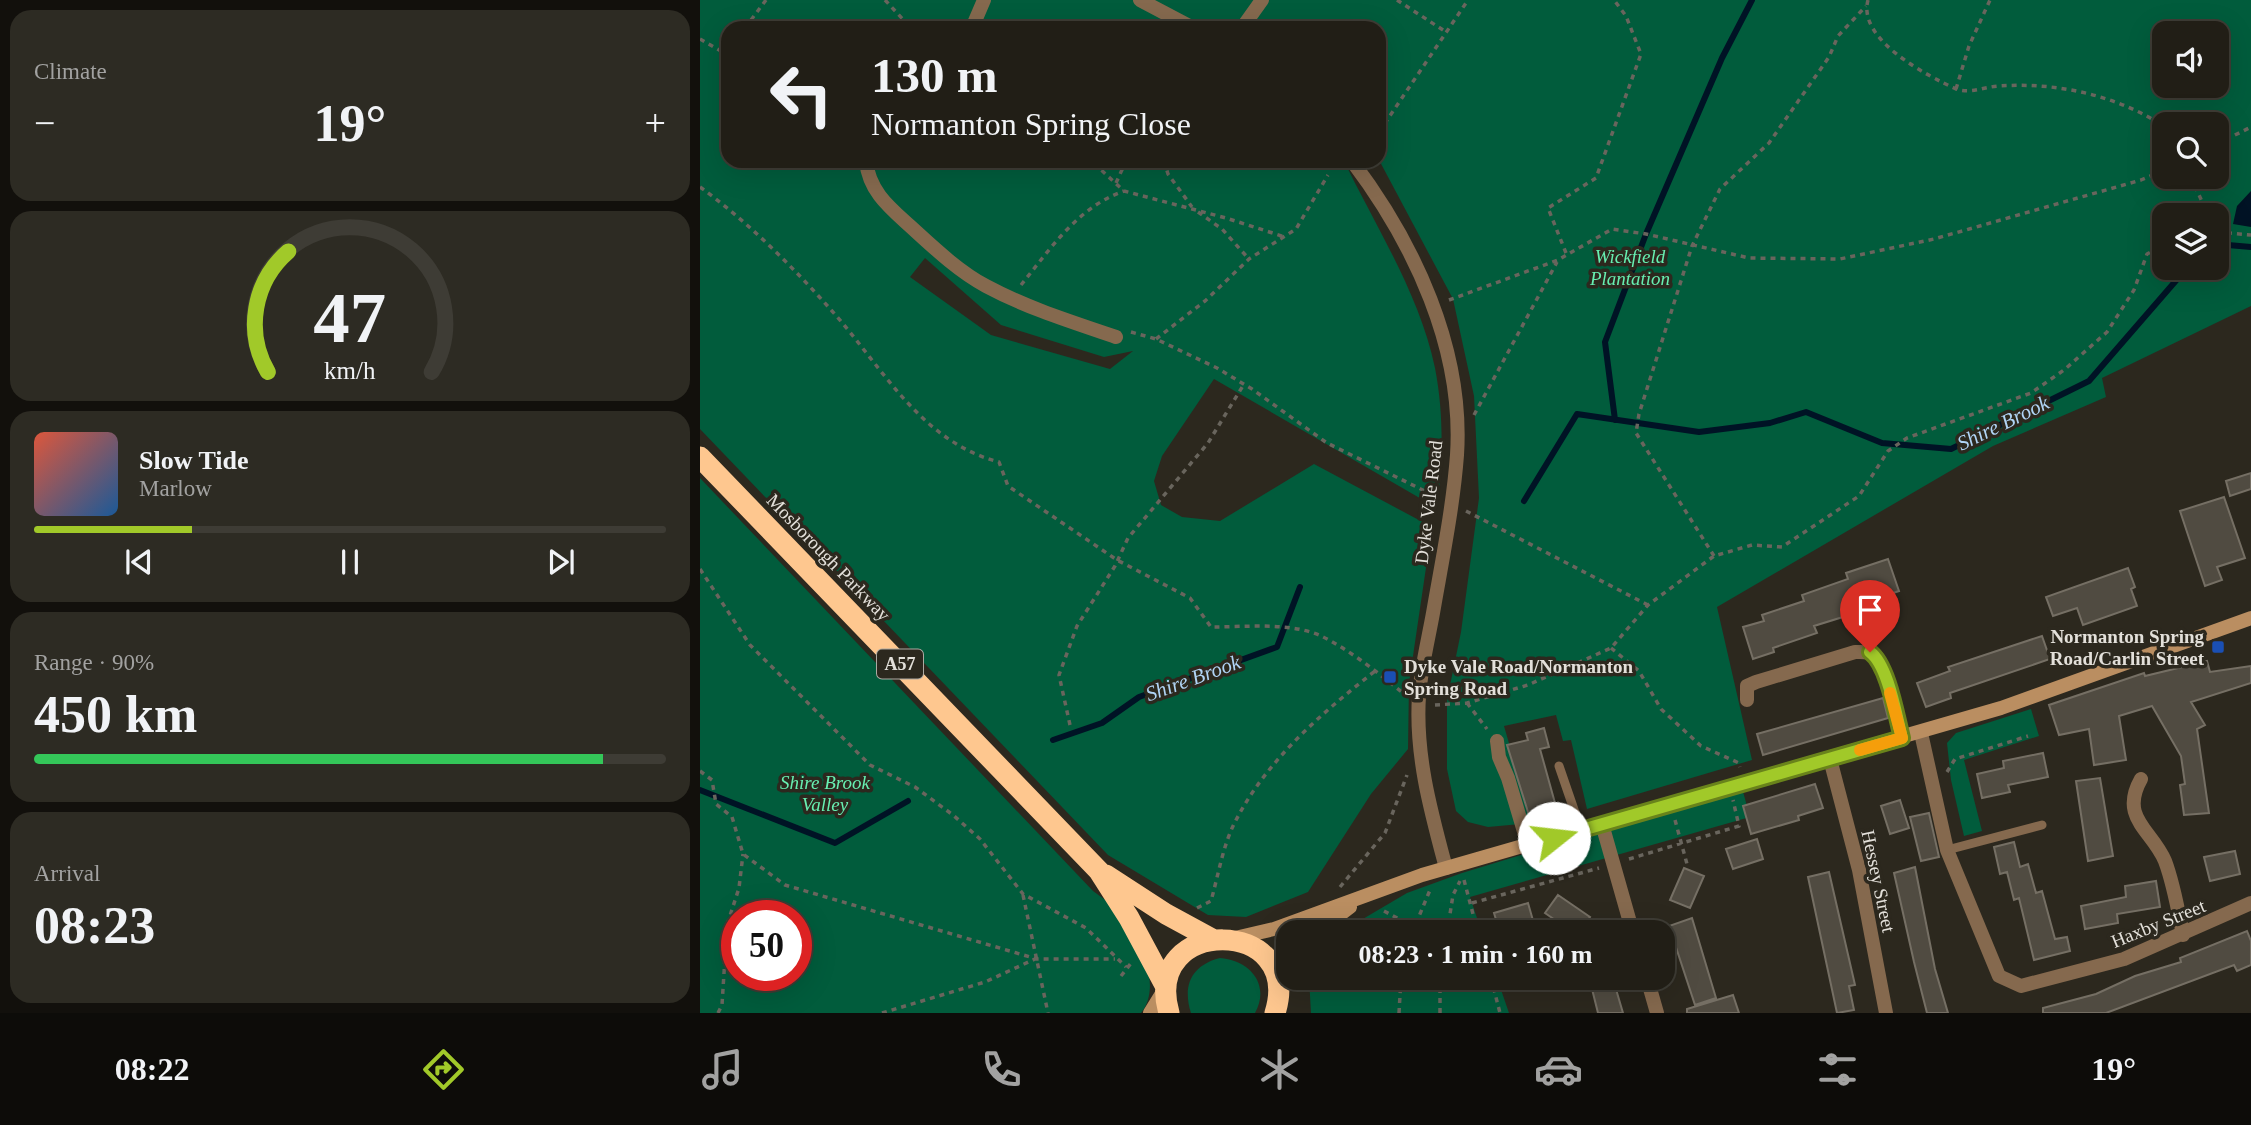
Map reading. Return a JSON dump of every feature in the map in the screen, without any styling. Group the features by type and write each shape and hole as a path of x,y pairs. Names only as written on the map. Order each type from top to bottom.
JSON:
{"highway":[{"name":"Mosborough Parkway","path":"700,457 1099,871 1129,918 1166,987"},
{"name":"Mosborough Parkway","path":"1099,871 1166,914 1212,939"},
{"name":"A57","path":"1169,1013 1166,987 1179,958 1194,946 1212,939 1234,939 1264,956 1275,973 1282,998"}],"main road":[{"path":"1234,939 1274,929 1446,869 1921,733 2084,681 2251,618"},
{"path":"1332,920 1359,899"},
{"path":"1150,1013 1166,987"}],"street":[{"path":"975,21 984,0"},
{"path":"1140,0 1180,21"},
{"path":"1247,21 1262,0"},
{"path":"868,168 873,187 883,201 952,263 984,285 1011,298 1119,333"},
{"name":"Dyke Vale Road","path":"1357,168 1378,195 1408,246 1432,306 1446,351 1456,417 1457,453 1451,503 1419,702 1422,770 1446,869"},
{"path":"1747,699 1747,686 1756,682 1855,652 1870,652 1877,657 1885,675 1902,738"},
{"name":"Haxby Street","path":"1921,733 1947,850 1999,975 2021,986 2077,974 2124,959 2183,935 2251,903"},
{"path":"1497,741 1499,757 1528,845"},
{"name":"Hessey Street","path":"1829,759 1858,870 1886,1013"},
{"path":"2141,779 2134,803 2137,821 2163,858 2173,883 2183,935"},
{"path":"1602,824 1629,920"},
{"path":"1650,990 1657,1013"}],"lane":[{"path":"1559,766 1581,830"},
{"path":"1947,850 2042,825"}],"path":[{"path":"750,21 766,0"},
{"path":"885,0 904,21"},
{"path":"1397,0 1446,32"},
{"path":"1386,122 1468,0"},
{"path":"1566,253 1548,208 1596,178 1641,54 1626,16 1614,0"},
{"path":"1714,556 1636,433 1639,414 1692,246 1720,189 1769,143 1829,57 1838,36 1866,6 1868,0"},
{"path":"1956,89 1969,46 1990,0"},
{"path":"1866,6 1872,25 1901,60 1956,89 1966,92 1998,86 2049,87 2105,97 2152,118"},
{"path":"700,40 721,51"},
{"path":"2229,138 2251,127"},
{"path":"1094,168 1124,191 1193,208 1286,237"},
{"path":"1116,183 1123,168"},
{"path":"1166,168 1193,208 1222,229 1249,259"},
{"path":"1156,339 1205,301 1249,259 1286,237 1309,210 1328,175"},
{"path":"1456,417 1473,418 1558,260 1612,229 1749,258 1840,259 1934,239 2152,175"},
{"path":"700,187 770,248 832,311 931,429 975,456 999,462 1008,486 1097,543 1117,560 1190,598 1211,627 1272,626 1318,635 1419,702 1467,703 1528,685 1611,648 1648,605 1714,556 1752,545 1782,547 1859,496 1888,451 1907,438 2031,393 2064,370 2108,332 2134,289 2147,254 2152,251"},
{"path":"1011,298 1085,210 1102,199 1124,191"},
{"path":"2229,233 2251,235"},
{"path":"1432,306 1558,260"},
{"path":"1119,333 1156,339 1244,384 1337,449 1451,503 1648,605"},
{"path":"1070,725 1059,675 1077,626 1128,538 1208,443 1244,384"},
{"path":"701,572 750,645 775,673 870,765 915,787 980,839 1023,894 1086,928 1126,967"},
{"path":"1611,648 1639,671 1661,709 1701,746 1739,763 1744,783"},
{"path":"1187,913 1210,901 1233,825 1259,783 1312,722 1375,671"},
{"path":"1467,703 1497,741"},
{"path":"1934,790 1955,759 2028,736"},
{"path":"1339,888 1385,832 1420,744"},
{"path":"700,771 712,780 716,804 732,817 743,854 738,888 727,925 722,1006 718,1013"},
{"path":"1623,861 1739,826 1732,798"},
{"path":"1673,814 1687,864"},
{"path":"743,854 785,885 1037,959 1116,959"},
{"path":"1472,903 1602,868"},
{"path":"1449,920 1453,895 1463,876 1475,920"},
{"path":"1416,920 1432,887"},
{"path":"1023,894 1048,1013"},
{"path":"1384,911 1400,920"},
{"path":"1121,976 1126,967 1139,956"},
{"path":"882,1013 985,982 1037,959"},
{"path":"1399,1013 1400,990"},
{"path":"1440,990 1440,1013"},
{"path":"1494,990 1500,1013"}],"green space":[{"name":"Wickfield Plantation","path":"700,0 2251,0 2251,306 2102,378 2106,397 1993,446 1717,607 1752,760 1587,809 1571,740 1563,741 1556,715 1504,726 1532,823 1488,827 1468,822 1456,811 1447,769 1447,700 1461,632 1479,498 1474,396 1453,299 1383,168 1386,168 1386,21 721,21 721,168 1348,168 1396,262 1428,341 1438,385 1441,420 1437,508 1214,379 1162,456 1154,481 1161,505 1182,517 1220,521 1314,464 1432,527 1409,683 1408,749 1371,794 1308,892 1246,917 1208,915 1108,855 700,429","holes":["925,258 1001,325 1104,357 1133,351 1110,369 991,335 910,277"]},
{"name":"Shire Brook Valley","path":"700,478 1093,891 1119,912 1134,934 1146,961 1150,989 1141,1013 700,1013"},
{"path":"2031,709 2039,736 1964,760 1982,831 1964,836 1951,780 1947,743 1956,733"},
{"path":"1742,788 1750,817 1470,897 1478,920 1361,920 1407,893 1462,873"},
{"path":"1220,958 1240,963 1254,975 1260,992 1255,1013 1191,1013 1188,994 1192,978 1202,966"},
{"path":"1310,990 1501,990 1509,1013 1311,1013"}],"water":[{"path":"2251,191 2251,227 2233,224 2237,206"}],"building":[{"path":"2251,473 2251,489 2230,496 2226,481"},
{"path":"2224,497 2245,558 2217,567 2222,580 2205,586 2180,511"},
{"path":"1888,559 1899,591 1857,605 1859,612 1814,626 1817,633 1773,648 1774,652 1753,659 1743,627 1764,621 1762,615 1804,601 1802,595 1848,579 1846,573"},
{"path":"2128,568 2135,587 2131,589 2137,606 2083,625 2077,608 2053,616 2046,597"},
{"path":"2042,636 2050,659 1950,693 1951,698 1926,707 1917,683 1950,671 1948,667"},
{"path":"2207,661 2210,672 2251,666 2251,683 2191,702 2205,725 2197,729 2209,813 2184,815 2180,785 2185,784 2181,756 2152,706 2119,716 2126,760 2094,765 2089,729 2059,735 2049,705 2144,673 2145,676"},
{"path":"1883,698 1888,718 1763,755 1757,734"},
{"path":"1544,728 1549,747 1540,749 1560,821 1533,828 1507,745 1528,740 1526,733"},
{"path":"2043,753 2048,777 2008,785 2010,792 1982,798 1977,774 2004,768 2003,761"},
{"path":"2100,778 2113,856 2088,861 2076,781"},
{"path":"1815,784 1823,808 1798,816 1799,820 1751,834 1743,806"},
{"path":"1900,800 1909,828 1890,834 1881,806"},
{"path":"1929,813 1939,857 1921,861 1910,817"},
{"path":"1757,839 1763,859 1733,869 1726,849"},
{"path":"2014,842 2020,867 2028,864 2036,893 2042,891 2055,939 2067,937 2070,951 2034,960 2019,898 2014,900 2007,872 2000,874 1994,847"},
{"path":"2235,851 2240,874 2210,881 2204,857"},
{"path":"1915,867 1935,969 1948,1013 1927,1013 1914,962 1894,873"},
{"path":"1684,868 1704,876 1690,908 1670,900"},
{"path":"1829,872 1855,985 1849,986 1854,1010 1837,1013 1808,877"},
{"path":"2156,881 2160,907 2117,914 2118,923 2085,929 2081,906 2126,897 2125,886"},
{"path":"1558,895 1590,917 1588,920 1555,920 1545,913"},
{"path":"1528,903 1533,920 1496,920 1494,913"},
{"path":"1692,918 1716,998 1695,1005 1675,944 1675,924"},
{"path":"2247,931 2251,941 2251,965 2237,971 2234,965 2106,1013 2043,1013 2043,1008 2096,994 2135,976 2181,962 2180,958"},
{"path":"1592,990 1616,990 1623,1013 1598,1013"},
{"path":"1733,995 1739,1013 1687,1013 1687,1009"}],"waterway":[{"path":"1615,420 1605,342 1646,234 1722,58 1752,0"},
{"name":"Shire Brook","path":"2229,245 2251,247"},
{"name":"Shire Brook","path":"1524,501 1577,414 1699,432 1770,423 1806,412 1882,443 1951,449 2089,381 2177,280"},
{"name":"Shire Brook","path":"1053,740 1102,723 1139,697 1277,647 1300,587"},
{"name":"Shire Brook","path":"700,790 835,843 908,801"}],"slow traffic":[{"path":"1860,750 1902,738 1890,693"}],"place":[{"name":"Normanton Spring Road/Carlin Street","path":"2218,647"},
{"name":"Dyke Vale Road/Normanton Spring Road","path":"1390,677"}],"route":[{"path":"1554,838 1902,738 1885,675 1877,657 1870,652"}]}
